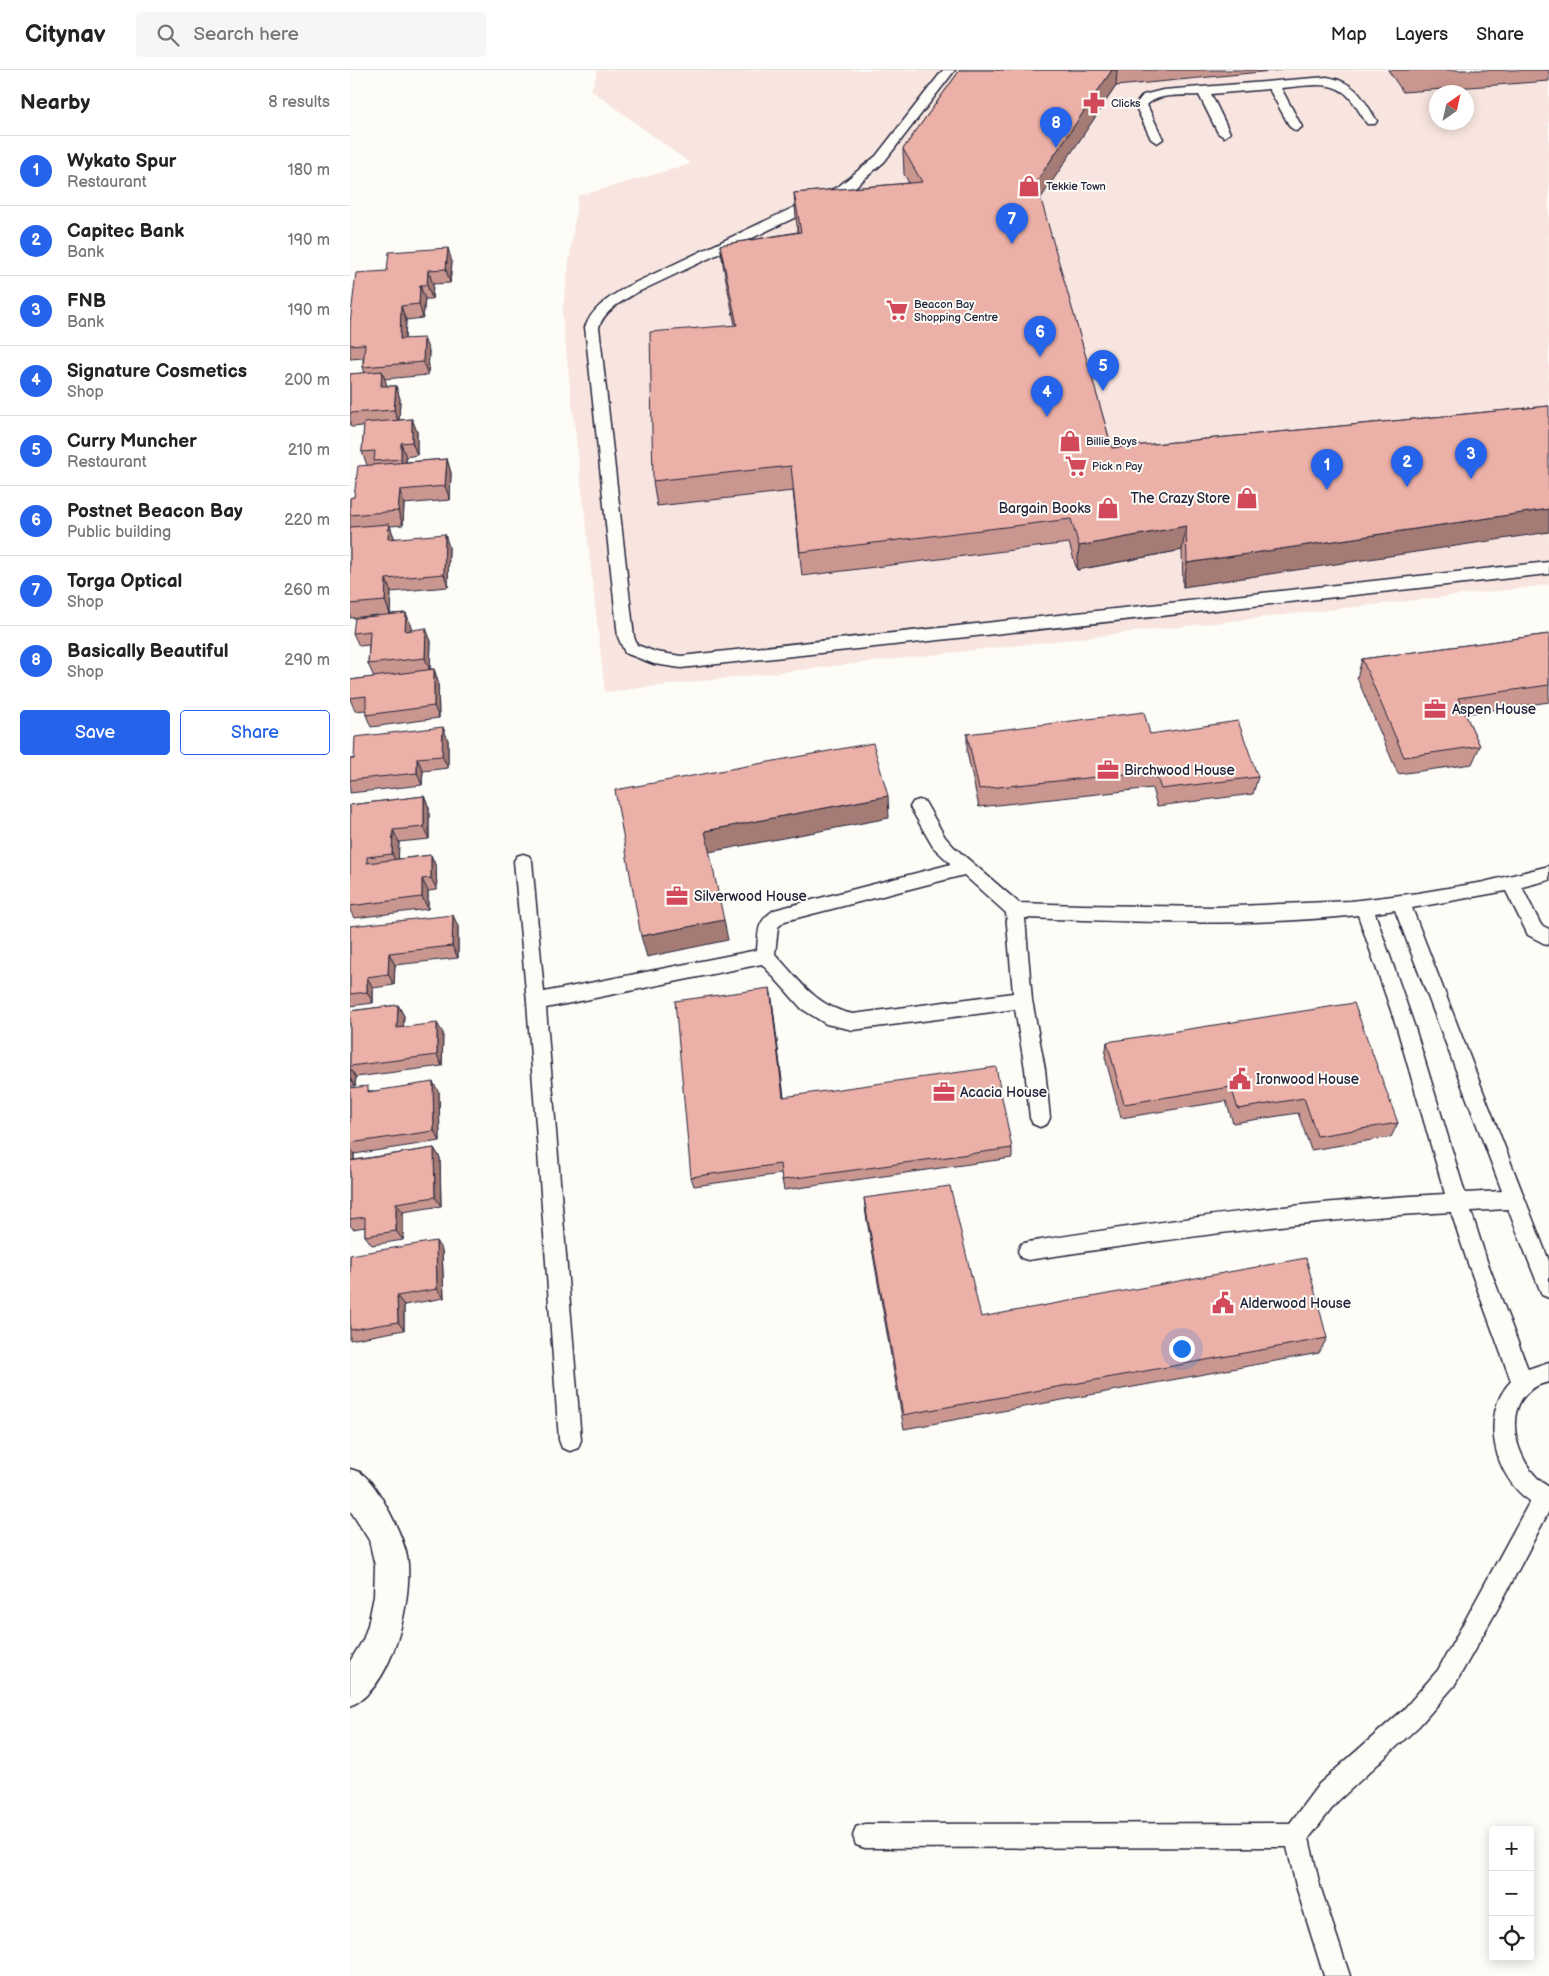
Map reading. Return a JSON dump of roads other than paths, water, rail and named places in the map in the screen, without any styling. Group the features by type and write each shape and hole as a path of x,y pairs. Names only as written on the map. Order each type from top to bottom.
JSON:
{"street":[{"path":"350,1485 372,1514 384,1537 392,1560 389,1611 384,1635 372,1659 350,1689"}],"lane":[{"path":"949,70 880,159 844,189 631,290 609,304 595,317 592,327 626,637 631,649 654,658 681,662 1549,568"},
{"path":"1157,139 1141,105 1147,98 1163,94 1327,81 1340,82 1349,88 1371,121"},
{"path":"1273,85 1296,127"},
{"path":"1203,91 1224,133"},
{"path":"919,807 939,842 948,852 968,867 1015,910 1180,915 1364,907 1401,903 1512,884 1549,873"},
{"path":"523,860 570,1440"},
{"path":"968,867 780,915 769,923 766,956 809,1003 833,1018 853,1022 1023,1000"},
{"path":"1512,884 1534,930 1547,937"},
{"path":"1401,903 1549,1288"},
{"path":"1364,907 1406,1028 1444,1158 1477,1261 1523,1384"},
{"path":"1015,910 1023,1000 1035,1069 1040,1118"},
{"path":"536,1002 766,956"},
{"path":"1028,1251 1225,1221 1360,1208 1459,1204 1514,1198"},
{"path":"1296,1835 1328,1793 1411,1718 1446,1678 1547,1499 1526,1482 1512,1462 1504,1440 1504,1418 1510,1399 1523,1384 1540,1373 1549,1372"},
{"path":"865,1836 1296,1835"},
{"path":"1296,1835 1308,1886 1337,1976"}],"place":[{"name":"Clicks","path":"1094,103"},
{"name":"Basically Beautiful","path":"1056,148"},
{"name":"Tekkie Town","path":"1029,186"},
{"name":"Torga Optical","path":"1012,244"},
{"name":"Beacon Bay Shopping Centre","path":"897,310"},
{"name":"Postnet Beacon Bay","path":"1040,357"},
{"name":"Curry Muncher","path":"1103,391"},
{"name":"Signature Cosmetics","path":"1047,417"},
{"name":"Billie Boys","path":"1070,441"},
{"name":"Pick n Pay","path":"1076,466"},
{"name":"FNB","path":"1471,479"},
{"name":"Capitec Bank","path":"1407,487"},
{"name":"Wykato Spur","path":"1327,490"},
{"name":"The Crazy Store","path":"1247,498"},
{"name":"Bargain Books","path":"1108,508"},
{"name":"Aspen House","path":"1435,709"},
{"name":"Birchwood House","path":"1108,770"},
{"name":"Silverwood House","path":"677,896"},
{"name":"Ironwood House","path":"1240,1079"},
{"name":"Acacia House","path":"944,1092"},
{"name":"Alderwood House","path":"1223,1303"}]}
